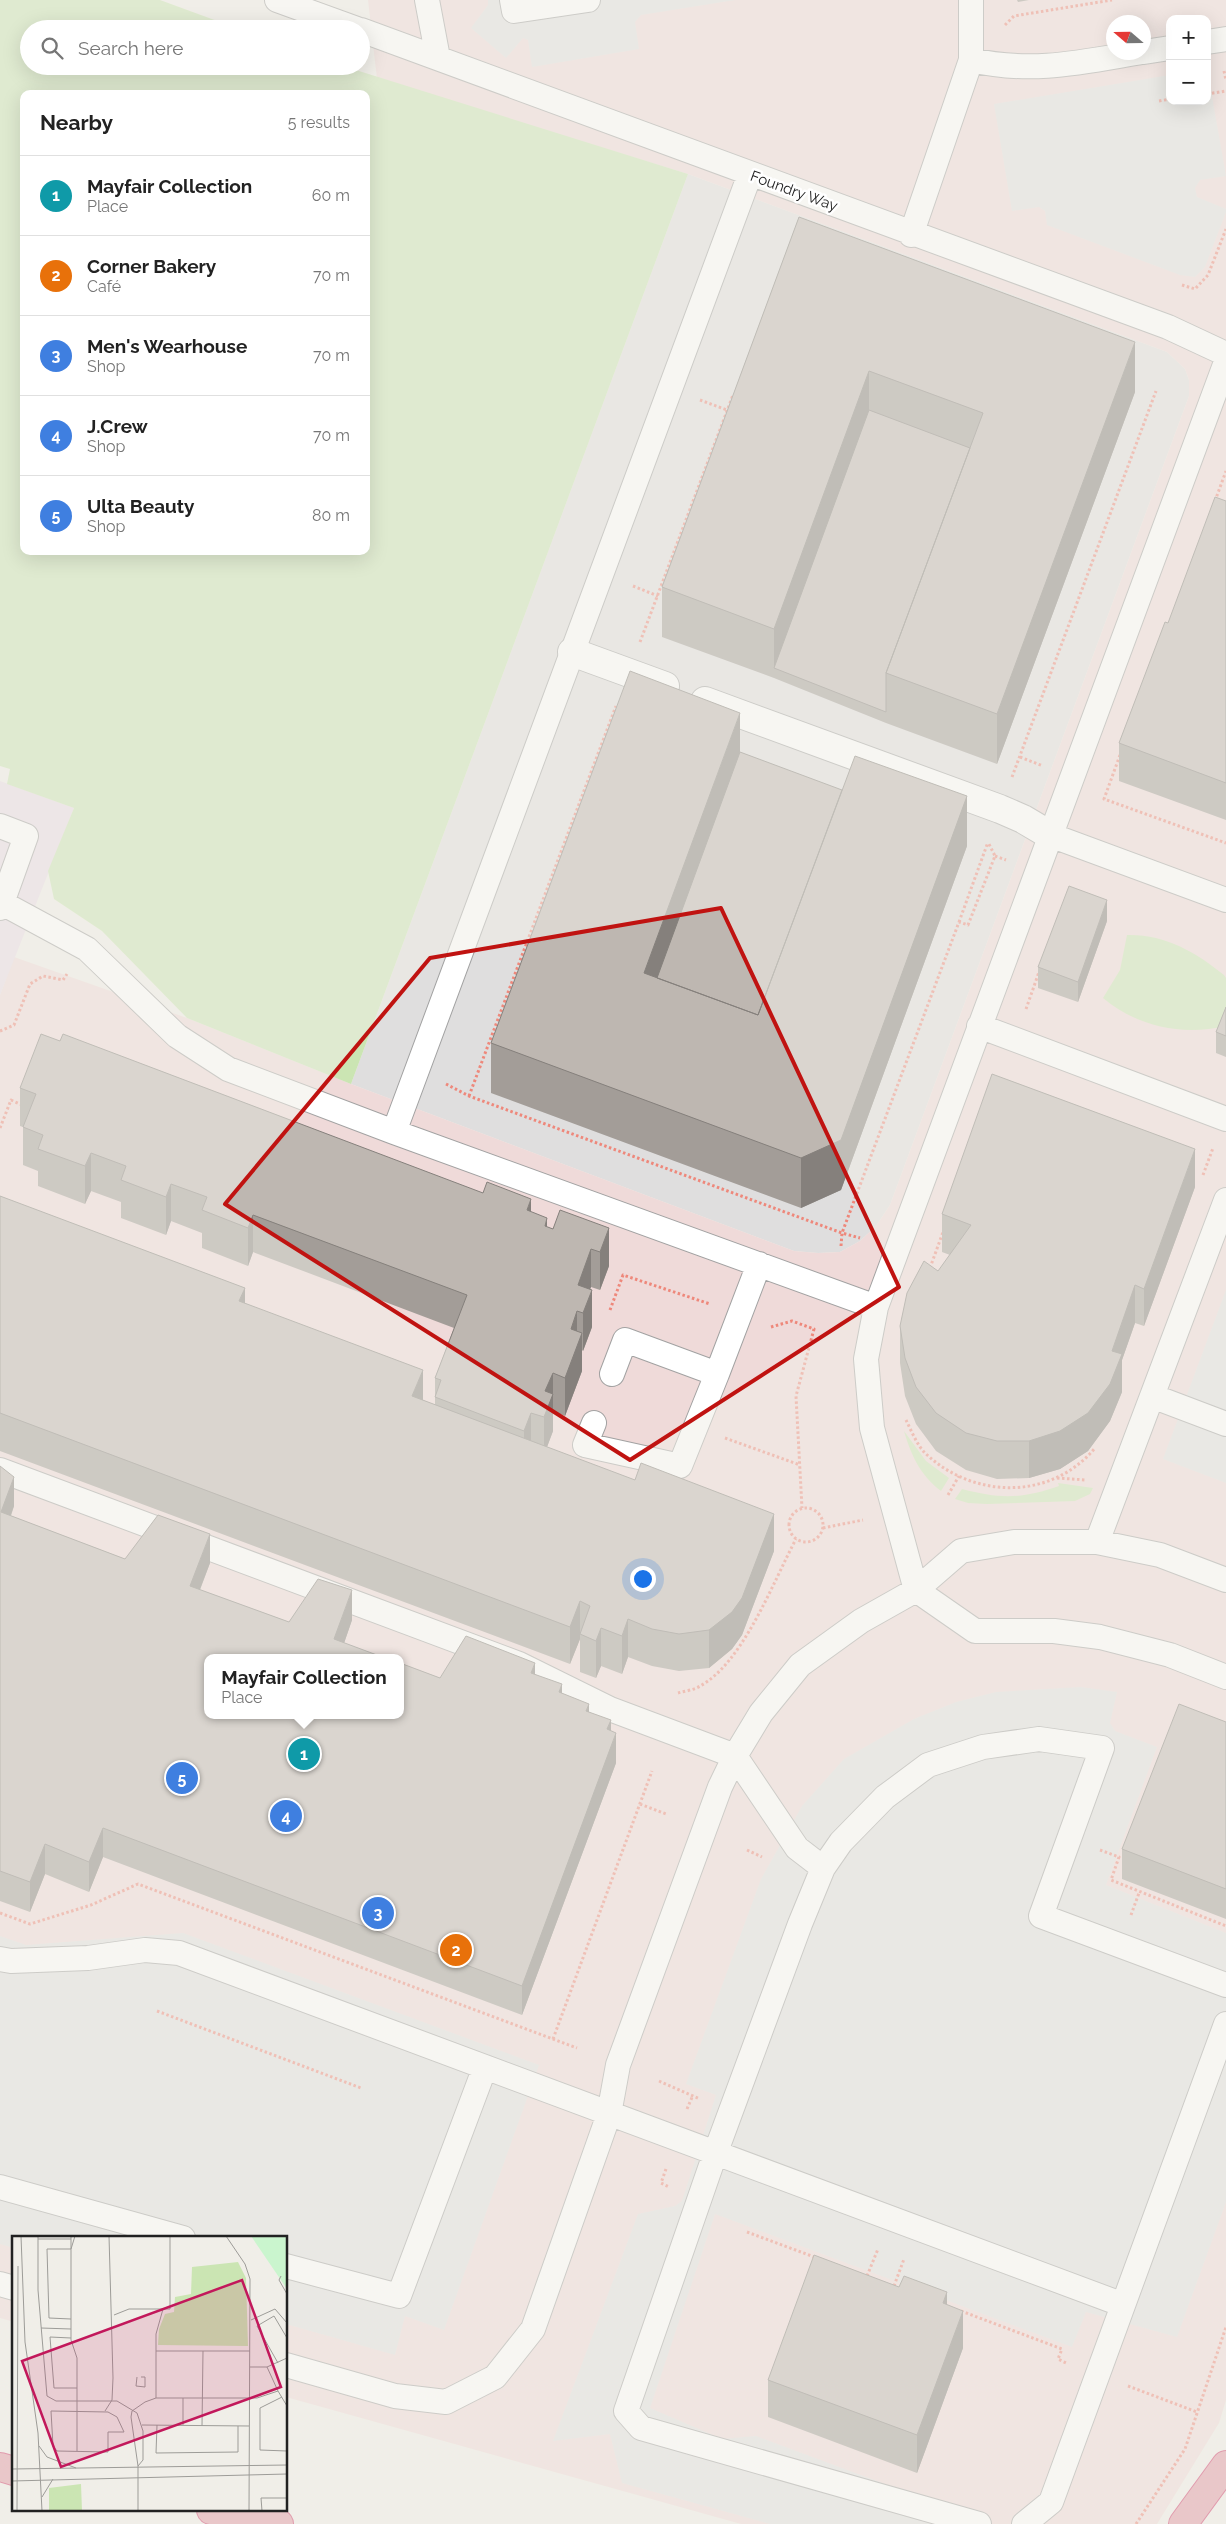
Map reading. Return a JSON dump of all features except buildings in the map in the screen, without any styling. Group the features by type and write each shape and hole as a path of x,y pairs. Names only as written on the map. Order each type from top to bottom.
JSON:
{"highway":[{"path":"1183,2524 1226,2465"},
{"path":"221,2512 279,2524"}],"street":[{"path":"572,652 1000,809 1023,819 1050,835"}],"lane":[{"path":"277,0 332,20"},
{"path":"427,0 438,58"},
{"path":"512,0 514,11 588,0"},
{"path":"911,234 971,60 971,0"},
{"name":"Foundry Way","path":"370,33 1168,327 1226,354"},
{"path":"1211,41 1226,39"},
{"path":"1151,51 1166,49"},
{"path":"971,60 995,65 1047,68 1106,58"},
{"path":"394,1132 750,174"},
{"path":"1226,362 876,1307 866,1359 872,1428 916,1590 975,1631 1054,1631 1100,1637 1170,1655 1226,1676"},
{"path":"0,826 26,836 1,906 87,949 177,1036 228,1069 394,1132 876,1307"},
{"path":"1050,835 1226,900"},
{"path":"980,1026 1226,1119"},
{"path":"1097,1542 1226,1200"},
{"path":"594,1423 582,1454 627,1464 680,1466 759,1264"},
{"path":"612,1374 625,1340 717,1374"},
{"path":"1152,1396 1226,1424"},
{"path":"0,1470 519,1664 610,1709 736,1756 797,1848 823,1868"},
{"path":"288,2366 395,2396 446,2402 495,2377 533,2329 608,2114 618,2065 703,1830 736,1756 761,1713 800,1665 861,1621 916,1590 961,1551 1014,1542 1097,1542 1160,1555 1226,1580"},
{"path":"979,2524 641,2428 626,2411 715,2154 800,1924 823,1868 841,1842 885,1797 928,1765 983,1747 1039,1739 1102,1748 1041,1916 1226,1985"},
{"path":"0,1959 12,1961 88,1958 145,1950 179,1953 1122,2304"},
{"path":"1024,2524 1051,2502 1226,2024"},
{"path":"288,2267 399,2296 485,2067"},
{"path":"0,2187 176,2236"}],"path":[{"path":"971,60 1014,16 1112,0"},
{"path":"1211,93 1226,91"},
{"path":"1159,101 1166,100"},
{"path":"1182,285 1195,288 1208,275 1226,229"},
{"path":"840,1246 842,1233 1156,391"},
{"path":"1212,507 1226,471"},
{"path":"1121,754 1104,799 1226,843"},
{"path":"1020,757 1050,768"},
{"path":"958,922 968,925 995,856 988,841"},
{"path":"1025,1014 1041,969"},
{"path":"0,1031 14,1025 30,984 43,976 63,980 71,970"},
{"path":"417,1071 469,1096 860,1238"},
{"path":"0,1128 11,1100 28,1107"},
{"path":"1201,1183 1215,1143"},
{"path":"928,1272 945,1227"},
{"path":"766,1324 774,1328 792,1321 814,1329 796,1396 802,1508"},
{"path":"904,1412 923,1452 959,1476 983,1486 1013,1490 1032,1487 1057,1478 1084,1461 1101,1441"},
{"path":"696,1427 800,1465"},
{"path":"948,1495 959,1476"},
{"path":"1057,1478 1096,1480"},
{"path":"802,1508 813,1509 821,1517 823,1528 821,1534 812,1541 796,1539 789,1524 793,1514 802,1508"},
{"path":"823,1528 862,1520"},
{"path":"678,1693 700,1687 722,1669 740,1646 796,1539"},
{"path":"552,2039 652,1771"},
{"path":"640,1804 666,1814"},
{"path":"1119,1857 1111,1880 1226,1926"},
{"path":"0,1913 30,1924 91,1905 138,1884 577,2048"},
{"path":"157,2011 361,2088"},
{"path":"659,2081 731,2112"},
{"path":"747,2232 821,2259"},
{"path":"858,2273 876,2280"},
{"path":"885,2283 903,2290"},
{"path":"959,2311 1062,2349 1058,2360 1067,2363"},
{"path":"1136,2524 1185,2449 1226,2327"},
{"path":"1121,2383 1197,2412"}],"highlighted area":[{"path":"721,908 899,1287 630,1460 225,1204 430,958"}],"shaded area":[{"path":"368,0 1226,0 1226,2400 1219,2423 1157,2524 741,2524 288,2398 288,2236 12,2236 12,2321 0,2318 0,995 14,957 187,1018 351,1084 794,1251 840,1252 860,1241 876,1226 890,1205 1189,396 1189,380 1185,369 1167,352 688,174 377,79"},
{"path":"488,0 735,0 641,15 635,22 639,49 532,67 528,40 523,38 506,58 471,28 488,5"},
{"path":"1166,76 1166,105 1211,105 1211,91 1226,176 1200,180 1195,188 1197,197 1226,209 1226,212 1205,267 1195,277 1180,275 1047,225 1045,211 1039,207 1012,211 994,104"},
{"path":"688,174 1167,352 1185,369 1189,380 1189,396 890,1205 876,1226 860,1241 840,1252 794,1251 351,1084"},
{"path":"0,781 74,808 0,995"},
{"path":"1226,1290 1226,1483 1163,1459"},
{"path":"1081,1687 1117,1692 1110,1723 1115,1731 1157,1747 1106,1885 1226,1933 1226,2202 1177,2337 1086,2312 1072,2347 715,2214 650,2408 722,2439 756,2436 952,2509 957,2524 770,2524 622,2483 610,2434 553,2441 638,2214 675,2206 682,2201 716,2095 686,2084 761,1879 802,1806 844,1759 914,1719 956,1702 996,1692"},
{"path":"183,1933 539,2065 444,2330 405,2316 395,2355 288,2325 288,2236 12,2236 12,2247 0,2244 0,1936 26,1945"}],"green space":[{"path":"0,0 160,0 214,20 20,20 20,75 370,74 688,174 351,1084 187,1018 102,931 54,899 48,871 74,808 7,784 10,769 0,766"},
{"path":"1127,935 1141,935 1167,941 1191,952 1224,975 1226,978 1226,1026 1193,1030 1161,1027 1131,1016 1103,998 1120,970"},
{"path":"904,1431 926,1461 949,1478 941,1491 927,1478 917,1464"},
{"path":"1058,1483 1093,1488 1090,1494 1075,1501 987,1504 968,1503 955,1499 962,1489 988,1495 1011,1496 1046,1490 1059,1486"}],"place":[{"name":"Mayfair Collection","path":"304,1754"},
{"name":"Ulta Beauty","path":"182,1778"},
{"name":"J.Crew","path":"286,1816"},
{"name":"Men's Wearhouse","path":"378,1913"},
{"name":"Corner Bakery","path":"456,1950"}]}
